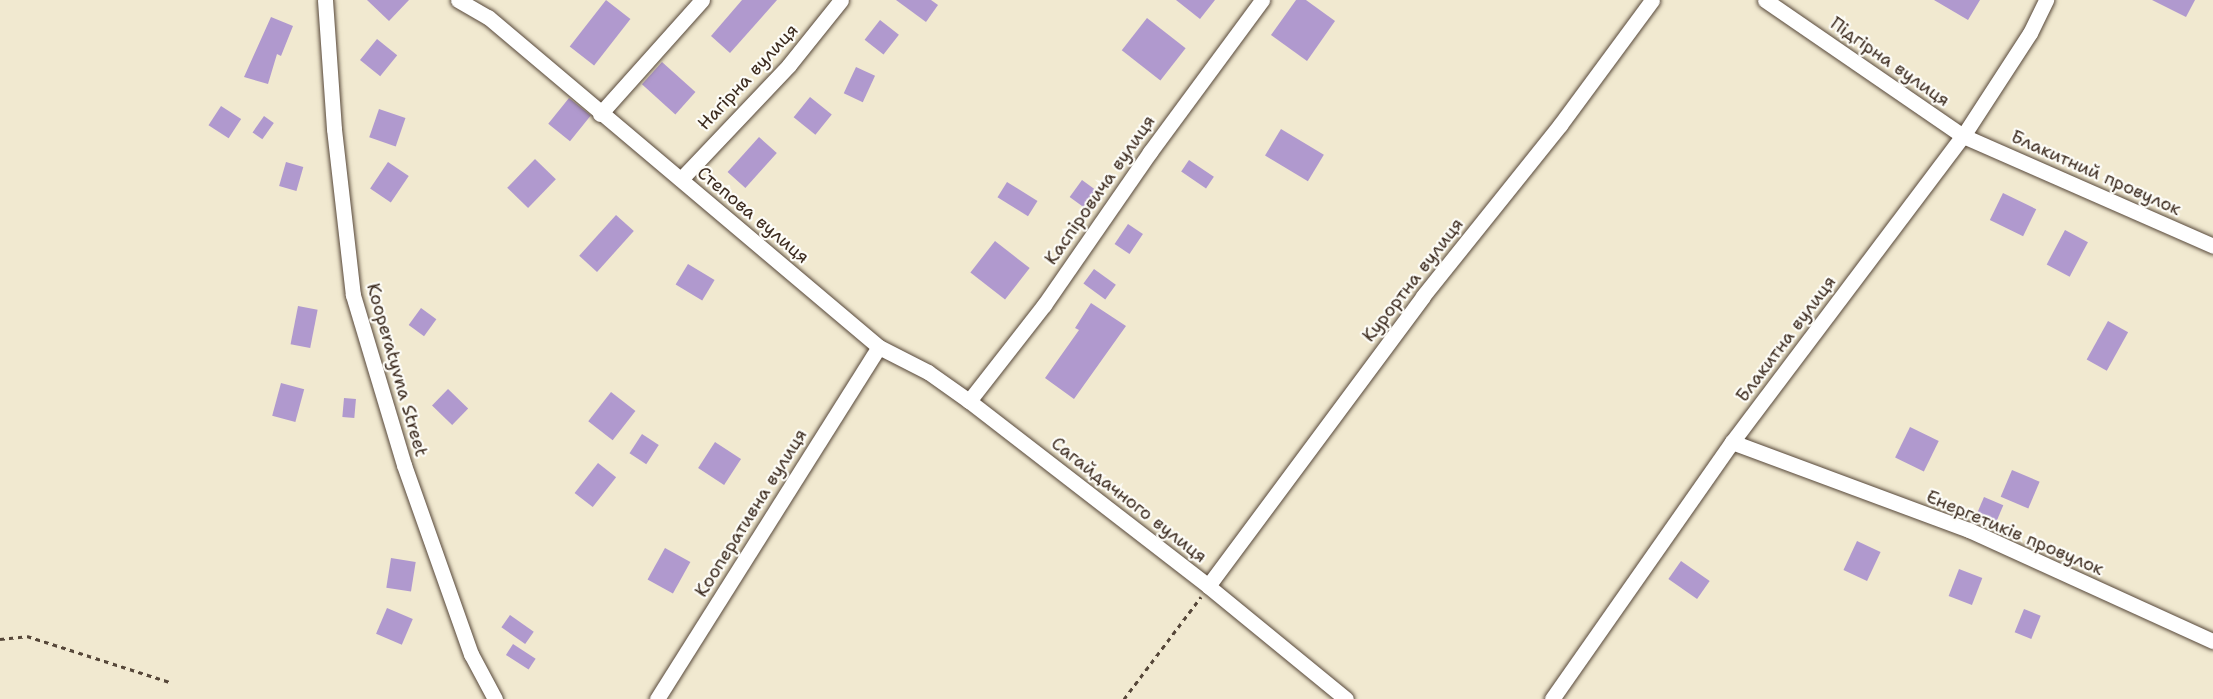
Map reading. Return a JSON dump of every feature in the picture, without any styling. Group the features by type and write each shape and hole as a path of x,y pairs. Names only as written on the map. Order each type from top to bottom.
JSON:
{"street":[{"name":"Kooperatyvna Street","path":"325,0 334,129 353,295 408,476 471,654 495,699"},
{"name":"Степова вулиця","path":"458,0 488,17 600,114 681,179 879,347"},
{"path":"600,114 702,0"},
{"name":"Нагірна вулиця","path":"681,179 789,65 841,0"},
{"name":"Каспіровича вулиця","path":"969,401 1044,305 1150,152 1262,0"},
{"name":"Курортна вулиця","path":"1208,586 1423,296 1560,125 1652,0"},
{"name":"Підгірна вулиця","path":"1765,0 1963,136"},
{"name":"Блакитна вулиця","path":"1552,699 1732,442 1963,136 2030,33 2046,0"},
{"name":"Блакитний провулок","path":"1963,136 2213,246"},
{"name":"Сагайдачного вулиця","path":"879,347 928,372 969,401 1208,586 1346,699"},
{"name":"Кооперативна вулиця","path":"657,699 879,347"},
{"name":"Енергетиків провулок","path":"1732,442 1969,530 2213,641"}],"path":[{"path":"1124,699 1181,628 1208,586"},
{"path":"0,639 27,636 169,682"}],"building":[{"path":"367,0 409,0 389,21"},
{"path":"606,0 630,19 594,66 570,46"},
{"path":"742,0 777,0 730,53 711,36"},
{"path":"896,0 931,0 938,5 926,22"},
{"path":"1176,0 1215,0 1200,19"},
{"path":"1296,0 1306,0 1335,21 1307,61 1271,35"},
{"path":"1934,0 1980,0 1968,20"},
{"path":"2152,0 2195,0 2186,17"},
{"path":"271,17 293,26 281,56 277,54 268,84 244,77"},
{"path":"1147,18 1186,48 1160,80 1122,50"},
{"path":"880,20 899,35 884,54 865,40"},
{"path":"377,39 397,55 380,76 360,60"},
{"path":"662,62 695,92 675,114 642,84"},
{"path":"856,67 875,76 863,102 844,93"},
{"path":"810,97 832,115 815,135 794,117"},
{"path":"569,98 591,116 570,141 548,124"},
{"path":"221,106 241,119 229,138 208,125"},
{"path":"379,109 405,118 396,146 369,137"},
{"path":"264,116 274,123 262,139 253,132"},
{"path":"1281,129 1324,155 1308,181 1265,156"},
{"path":"759,137 777,153 745,188 728,172"},
{"path":"535,159 556,179 528,208 507,188"},
{"path":"1189,160 1214,177 1206,188 1181,172"},
{"path":"286,162 303,167 296,191 279,186"},
{"path":"388,162 409,176 391,203 370,189"},
{"path":"1082,180 1096,190 1083,207 1070,197"},
{"path":"1007,182 1038,201 1028,216 997,197"},
{"path":"2003,193 2036,209 2023,236 1990,220"},
{"path":"616,215 634,231 597,272 579,256"},
{"path":"1128,224 1143,234 1130,254 1115,244"},
{"path":"2065,230 2088,242 2070,277 2047,264"},
{"path":"995,241 1030,268 1005,300 970,273"},
{"path":"688,264 715,280 702,301 676,285"},
{"path":"1094,269 1116,285 1105,299 1083,284"},
{"path":"1091,303 1126,326 1074,399 1045,378 1079,330 1075,328"},
{"path":"298,306 318,310 310,348 291,344"},
{"path":"421,308 436,319 424,336 409,325"},
{"path":"2108,321 2128,332 2107,371 2087,359"},
{"path":"281,383 304,389 295,422 272,416"},
{"path":"448,389 468,408 452,425 432,406"},
{"path":"611,392 635,411 613,440 588,421"},
{"path":"344,398 356,399 354,418 342,417"},
{"path":"1910,427 1939,441 1924,472 1895,458"},
{"path":"642,434 659,445 646,464 629,453"},
{"path":"715,442 741,459 724,485 698,468"},
{"path":"598,463 616,477 593,507 575,493"},
{"path":"2012,470 2040,482 2028,508 2001,497"},
{"path":"1984,497 2003,505 1995,525 1975,517"},
{"path":"1857,541 1881,552 1867,581 1843,570"},
{"path":"665,548 690,562 673,594 648,579"},
{"path":"391,558 416,562 411,592 386,588"},
{"path":"1681,561 1710,581 1697,599 1668,579"},
{"path":"1959,569 1982,578 1972,605 1949,596"},
{"path":"387,608 413,619 402,645 376,634"},
{"path":"2024,609 2041,616 2031,639 2015,632"},
{"path":"510,615 534,632 525,644 501,627"},
{"path":"513,644 536,659 529,670 506,655"}]}
